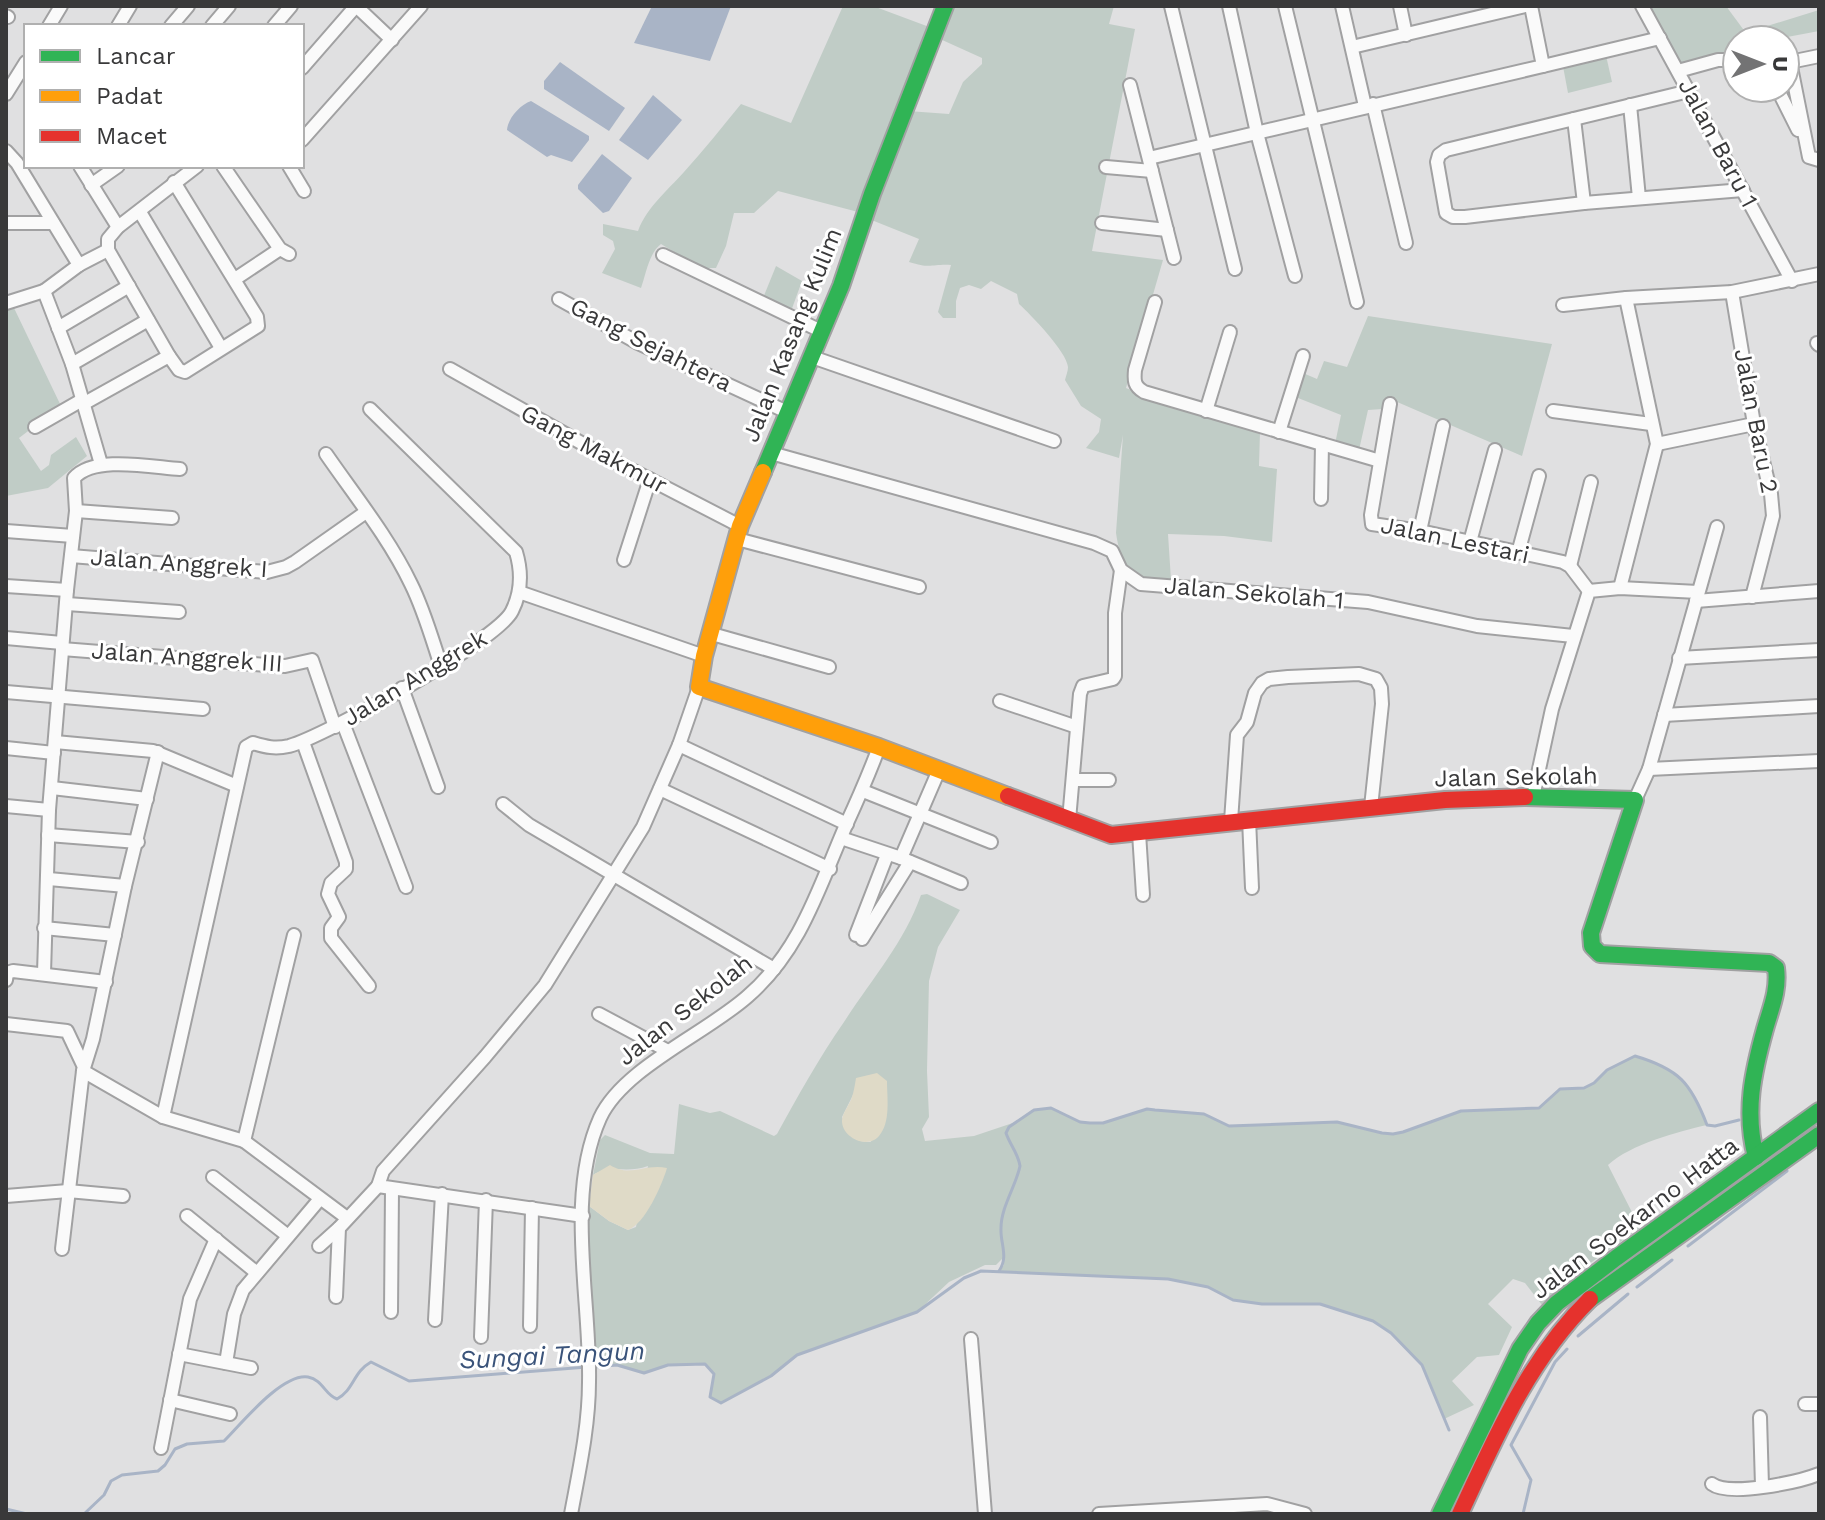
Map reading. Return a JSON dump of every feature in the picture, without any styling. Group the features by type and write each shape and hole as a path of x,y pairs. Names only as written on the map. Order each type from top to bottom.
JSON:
{"street":[{"path":"50,24 61,6"},
{"path":"119,24 130,6"},
{"path":"173,24 188,6"},
{"path":"214,24 229,6"},
{"path":"276,24 291,6"},
{"path":"304,66 356,6 392,40"},
{"path":"304,138 421,6"},
{"name":"Jalan Kasang Kulim","path":"699,687 704,656 738,533 841,286 872,194 945,6"},
{"path":"1171,6 1235,269"},
{"path":"1229,6 1257,133 1295,276"},
{"path":"1285,6 1357,302"},
{"path":"1342,6 1406,243"},
{"path":"1400,6 1406,35"},
{"path":"1458,6 1461,22"},
{"path":"1352,47 1528,6 1543,66"},
{"name":"Jalan Baru 1","path":"1642,6 1792,281"},
{"path":"1106,167 1151,164 1205,146 1311,119 1660,38"},
{"path":"1678,71 1721,60"},
{"path":"6,94 24,65"},
{"path":"1130,85 1174,258"},
{"path":"1689,91 1446,150 1439,155 1437,172 1446,213 1453,217 1743,190"},
{"path":"1785,104 1805,143"},
{"path":"1797,104 1809,157 1819,160"},
{"path":"1630,105 1639,198"},
{"path":"1574,119 1584,203"},
{"path":"6,151 17,163 79,265"},
{"path":"81,168 118,227"},
{"path":"91,185 115,168"},
{"path":"174,182 259,322 258,326 185,372 179,370 169,356 148,320 108,250 108,239 118,227 140,212 174,182 194,168"},
{"path":"224,168 284,251 235,279"},
{"path":"290,168 304,191"},
{"path":"140,212 221,348"},
{"path":"6,223 53,223"},
{"path":"1102,223 1167,230"},
{"path":"6,303 44,291 79,265 108,250"},
{"path":"663,255 821,331"},
{"path":"1563,305 1732,292 1819,274"},
{"path":"58,328 129,286"},
{"path":"44,291 72,364 98,453"},
{"name":"Jalan Baru 2","path":"1732,292 1773,516 1752,597"},
{"path":"1620,588 1657,444 1626,298"},
{"name":"Gang Sejahtera","path":"559,299 638,343 787,412"},
{"path":"1155,302 1135,370 1134,381 1137,388 1144,392 1380,461 1390,404"},
{"path":"72,364 148,320"},
{"path":"1206,411 1230,332"},
{"path":"35,427 169,356"},
{"path":"1279,432 1303,356"},
{"path":"812,357 1054,441"},
{"name":"Gang Makmur","path":"450,369 650,479 738,533 919,587"},
{"path":"370,409 516,552 522,572 519,592 704,656"},
{"path":"1553,411 1651,424"},
{"path":"1657,444 1754,424"},
{"path":"1420,531 1443,426"},
{"path":"1321,499 1322,444"},
{"path":"1470,542 1495,450"},
{"path":"98,453 180,469"},
{"path":"44,973 49,810 76,511 75,476 87,468 98,453"},
{"name":"Jalan Sekolah 1","path":"771,453 1094,543 1112,551 1121,570 1141,584 1368,602 1477,626 1573,636"},
{"path":"326,454 411,584 441,666"},
{"name":"Jalan Lestari","path":"1380,461 1370,522 1570,566"},
{"path":"1518,553 1539,476"},
{"path":"624,560 650,479"},
{"path":"1589,591 1570,566 1591,482"},
{"path":"76,511 172,518"},
{"name":"Jalan Anggrek I","path":"71,556 267,572 286,567 366,512"},
{"path":"1717,527 1649,769 1635,800 1591,933 1592,946 1600,954 1769,963 1776,968 1776,994 1755,1063 1747,1104 1750,1139 1756,1157"},
{"name":"Jalan Anggrek I","path":"6,531 73,536"},
{"path":"1069,820 1083,686 1115,676 1115,613 1121,570"},
{"path":"6,586 67,590"},
{"path":"1589,591 1620,588 1697,596 1752,597 1819,591"},
{"path":"1533,797 1552,709 1589,591"},
{"name":"Jalan Anggrek","path":"237,786 249,743 275,749 303,742 339,725 441,666 502,624 512,612 519,592"},
{"path":"67,604 179,612"},
{"path":"712,634 829,667"},
{"name":"Jalan Anggrek III","path":"6,638 266,665 285,666 312,660 339,725"},
{"path":"1679,658 1819,650"},
{"path":"1231,821 1237,735 1247,722 1255,693 1262,683 1288,677 1359,674 1376,679 1381,688 1382,704 1371,807"},
{"path":"319,1246 378,1186 383,1171 545,985 643,827 679,745 699,687"},
{"name":"Jalan Sekolah","path":"699,687 879,747 1111,835 1445,800 1533,797 1635,800"},
{"path":"402,688 438,787"},
{"path":"6,692 203,709"},
{"path":"1000,701 1077,727"},
{"path":"1664,715 1819,706"},
{"path":"339,725 406,887"},
{"path":"303,742 346,862 346,869 331,883 328,894 339,917 331,928 331,938 369,986"},
{"path":"679,745 847,824"},
{"name":"Jalan Sekolah","path":"571,1514 589,1383 584,1302 585,1178 600,1118 612,1100 668,1051 749,996 793,945 830,869 879,747"},
{"path":"6,748 158,752 237,786 163,1117"},
{"path":"62,1249 84,1069 158,752"},
{"path":"1649,769 1819,761"},
{"path":"887,855 859,937 906,860 939,770"},
{"path":"1073,780 1109,780"},
{"path":"52,788 147,799"},
{"path":"660,789 830,869"},
{"path":"863,791 991,842"},
{"path":"503,804 529,825 774,969"},
{"path":"6,806 49,810"},
{"path":"1249,819 1252,888"},
{"path":"1139,833 1143,895"},
{"path":"48,835 138,842"},
{"path":"841,838 961,883"},
{"path":"49,879 125,886"},
{"path":"44,928 115,935"},
{"path":"244,1141 294,935"},
{"path":"9,976 44,973 106,982"},
{"path":"599,1014 668,1051"},
{"path":"6,1024 67,1031 84,1069 163,1117 244,1141 319,1200 343,1223"},
{"name":"Jalan Soekarno Hatta","path":"1440,1514 1520,1349 1538,1323 1557,1303 1819,1111"},
{"name":"Jalan Soekarno Hatta","path":"1460,1514 1493,1442 1538,1358 1583,1304 1819,1135"},
{"path":"1780,1140 1789,1157"},
{"path":"213,1177 288,1236"},
{"path":"378,1186 583,1216"},
{"path":"391,1312 392,1189"},
{"path":"6,1196 68,1191 123,1196"},
{"path":"435,1320 442,1194"},
{"path":"226,1363 234,1314 243,1290 319,1200"},
{"path":"481,1337 486,1200"},
{"path":"530,1326 532,1208"},
{"path":"187,1216 257,1273"},
{"path":"336,1297 343,1223"},
{"path":"161,1448 190,1299 216,1239"},
{"path":"971,1339 985,1514"},
{"path":"179,1354 251,1368"},
{"path":"170,1400 230,1414"},
{"path":"1805,1404 1819,1404"},
{"path":"1760,1417 1762,1486"},
{"path":"1712,1484 1721,1489 1762,1486 1807,1479 1819,1474"},
{"path":"1099,1514 1275,1509 1305,1514"}],"shaded area":[{"path":"843,6 873,6 932,28 862,213 778,191 754,213 734,213 726,246 716,268 701,268 661,244 651,258 641,288 602,273 615,249 613,241 603,235 603,224 638,231 652,207 741,104 791,123"},
{"path":"954,6 1114,6 1109,24 1135,29 1092,251 1163,260 1126,388 1170,406 1260,432 1259,466 1277,469 1272,542 1168,534 1171,580 1148,579 1132,571 1122,556 1116,533 1123,435 1119,458 1086,448 1099,432 1101,419 1081,406 1065,380 1068,367 1055,343 1019,304 1017,294 991,281 981,289 969,285 960,288 956,318 943,318 938,312 951,265 927,266 909,262 919,239 869,219 908,111 949,114 963,82 982,64 982,58 940,39"},
{"path":"1646,6 1726,6 1739,24 1721,24 1721,58 1680,67"},
{"path":"1819,10 1819,31 1801,34 1801,24 1774,24"},
{"path":"1605,51 1612,82 1568,93 1562,61"},
{"path":"776,266 802,281 790,314 763,298"},
{"path":"10,305 61,406 19,438 41,471 49,465 51,455 76,437 87,456 48,488 6,496 6,306"},
{"path":"1368,316 1552,344 1522,456 1388,398 1383,409 1368,410 1359,450 1335,444 1341,415 1293,396 1303,373 1317,379 1324,361 1347,367"},
{"path":"927,894 960,910 938,947 929,981 929,1117 922,1129 925,1141 974,1136 1019,1121 1034,1110 1051,1108 1080,1122 1090,1123 1103,1123 1147,1109 1204,1114 1229,1126 1337,1122 1393,1134 1461,1111 1539,1108 1560,1089 1584,1088 1596,1082 1607,1070 1635,1056 1663,1066 1682,1080 1695,1098 1707,1125 1642,1145 1608,1165 1640,1228 1589,1264 1542,1305 1525,1283 1513,1279 1488,1304 1512,1327 1499,1355 1477,1357 1452,1381 1474,1405 1444,1419 1422,1365 1391,1333 1372,1321 1320,1304 1262,1304 1233,1300 1208,1287 1168,1279 999,1272 1004,1265 1004,1257 996,1265 985,1265 949,1282 917,1312 797,1355 771,1376 721,1403 710,1397 714,1374 705,1364 668,1365 644,1373 617,1365 593,1367 587,1225 589,1206 628,1230 636,1227 648,1166 606,1170 593,1175 600,1140 605,1135 650,1153 674,1154 679,1104 710,1113 720,1111 774,1136 777,1134 826,1049 896,945 921,895","holes":["853,1095 871,1142 852,1136 842,1117"]}],"sand":[{"path":"877,1073 887,1081 885,1124 874,1140 862,1142 846,1132 842,1120 856,1078"},
{"path":"610,1165 624,1170 667,1168 657,1194 641,1220 628,1230 589,1206 593,1175"}],"water":[{"path":"652,6 731,6 710,61 634,43"},
{"path":"560,62 625,108 609,131 544,89 544,81"},
{"path":"653,95 682,120 648,160 619,140"},
{"path":"531,101 589,136 572,162 551,155 547,157 507,130 515,112"},
{"path":"602,154 632,178 609,211 603,213 578,189"}],"waterway":[{"path":"999,1271 1004,1255 1002,1220 1020,1166 1006,1133 1009,1127 1034,1110 1051,1108 1080,1122 1090,1123 1103,1123 1147,1109 1204,1114 1229,1126 1337,1122 1393,1134 1461,1111 1539,1108 1560,1089 1584,1088 1607,1070 1635,1056 1663,1066 1682,1080 1695,1098 1707,1125 1739,1120"},
{"path":"1688,1246 1787,1171"},
{"path":"1637,1287 1672,1260"},
{"name":"Sungai Tangun","path":"594,1367 617,1365 644,1373 668,1365 705,1364 714,1374 710,1397 721,1403 771,1376 797,1355 917,1312 964,1278 981,1271 1168,1279 1208,1287 1233,1300 1262,1304 1320,1304 1373,1321 1391,1333 1422,1365 1449,1430"},
{"path":"1578,1336 1628,1294"},
{"path":"1523,1514 1531,1480 1511,1445 1555,1362 1567,1349"},
{"name":"Sungai Tangun","path":"84,1514 104,1495 111,1481 122,1475 158,1471 175,1449 187,1444 224,1441 274,1391 298,1378 313,1379 337,1399 371,1362 409,1381 587,1367"},
{"name":"Sungai Tangun","path":"6,1509 27,1514"}],"traffic: fast":[{"path":"763,472 841,286 872,194 945,6"},
{"path":"1525,797 1635,800 1591,933 1592,946 1600,954 1769,963 1776,968 1775,991 1757,1061 1750,1108 1756,1157"},
{"path":"1440,1514 1520,1349 1538,1323 1557,1303 1616,1258 1819,1111"},
{"path":"1590,1299 1819,1135"}],"traffic: slow":[{"path":"763,472 740,526 704,656 699,687 879,747 1008,796"}],"traffic: jam":[{"path":"1008,796 1111,835 1445,800 1525,797"},
{"path":"1460,1514 1500,1428 1531,1373 1568,1322 1590,1299"}]}
